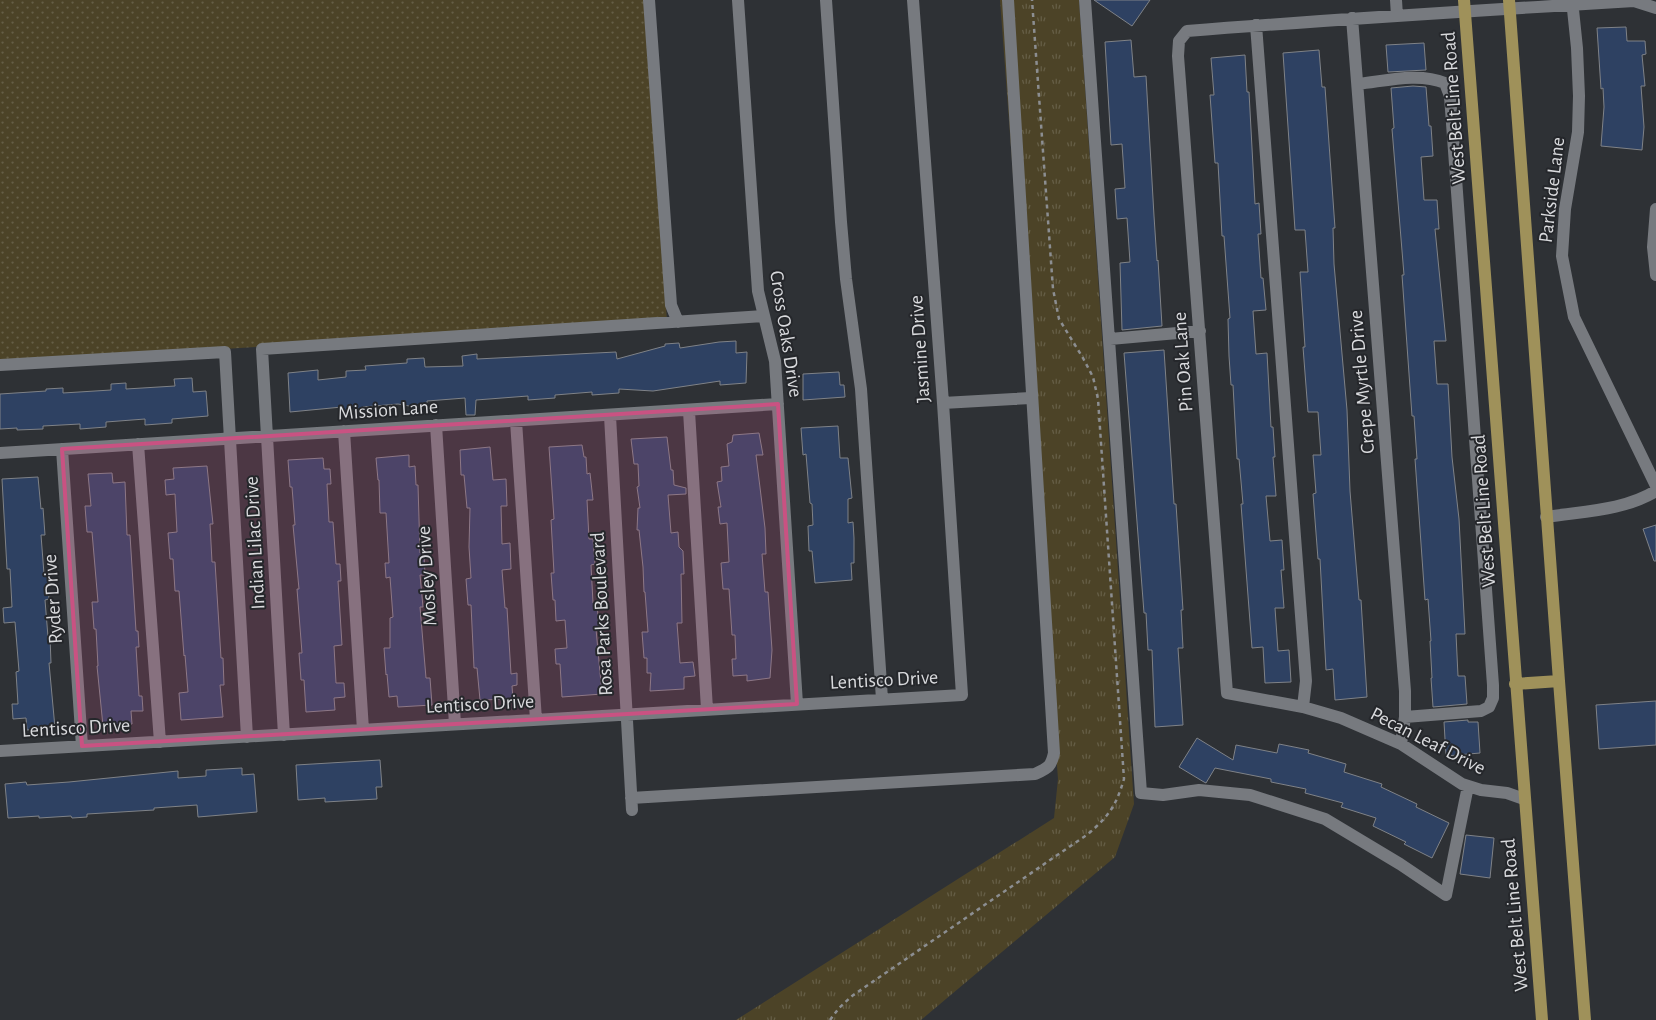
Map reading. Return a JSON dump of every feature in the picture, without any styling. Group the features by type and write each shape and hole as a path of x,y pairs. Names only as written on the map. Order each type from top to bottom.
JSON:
{"main road":[{"path":"1509,4 1585,1020"},
{"name":"West Belt Line Road","path":"1465,6 1542,1020"},
{"path":"1515,684 1559,681"}],"street":[{"path":"649,0 671,305 678,322 764,316"},
{"name":"Cross Oaks Drive","path":"738,0 758,291 775,361 797,704"},
{"path":"826,0 841,222 861,389 882,699"},
{"name":"Jasmine Drive","path":"913,0 943,403 962,695"},
{"path":"943,403 1031,398 1008,0"},
{"path":"1085,0 1141,793 1163,796 1199,790 1250,795 1306,813 1325,820 1400,864 1446,895 1468,786"},
{"path":"1396,0 1397,16"},
{"path":"1303,707 1306,681 1256,25 1397,16 1465,6 1634,1 1655,5"},
{"name":"Parkside Lane","path":"1572,2 1577,48 1578,123 1565,209 1562,256 1574,317 1656,486"},
{"name":"Crepe Myrtle Drive","path":"1352,18 1406,691 1405,717 1400,744"},
{"name":"Pin Oak Lane","path":"1228,694 1178,56 1179,41 1188,31 1256,25"},
{"path":"1358,84 1433,78 1445,83 1450,96 1452,115 1494,685 1493,698 1489,707 1481,711 1405,717"},
{"path":"1656,209 1653,247 1656,276"},
{"name":"Indian Lilac Drive","path":"284,735 262,349 678,322"},
{"path":"1110,338 1200,331"},
{"name":"Indian Lilac Drive","path":"0,365 225,352 247,737"},
{"name":"Rosa Parks Boulevard","path":"610,416 632,804 1036,774 1048,769 1054,753 1031,398"},
{"name":"Mission Lane","path":"0,453 778,404"},
{"path":"689,411 707,709"},
{"path":"516,421 536,720"},
{"name":"Mosley Drive","path":"436,425 455,724"},
{"path":"344,431 363,730"},
{"path":"138,444 160,742"},
{"name":"Ryder Drive","path":"62,449 82,746"},
{"path":"1546,517 1617,507 1642,500 1656,491"},
{"name":"Pecan Leaf Drive","path":"1228,694 1303,707 1340,718 1400,744 1462,784 1524,799"},
{"name":"Lentisco Drive","path":"0,751 962,695"}],"highlighted area":[{"path":"778,404 797,704 82,746 62,449"}],"green space":[{"path":"0,0 644,0 667,321 0,363"},
{"path":"1000,0 1079,0 1134,804 1115,857 921,1020 736,1020 1054,818 1058,779"}],"building":[{"path":"1094,0 1150,0 1132,26"},
{"path":"1626,27 1627,41 1645,41 1646,54 1642,55 1645,86 1641,86 1644,127 1642,150 1601,146 1604,107 1597,28"},
{"path":"1131,40 1134,77 1146,76 1162,326 1122,330 1120,263 1130,262 1127,218 1117,219 1115,189 1125,188 1122,144 1111,145 1105,42"},
{"path":"1424,43 1426,70 1388,72 1386,45"},
{"path":"1319,50 1322,87 1325,87 1335,228 1333,228 1334,264 1347,410 1350,491 1359,600 1361,600 1367,697 1335,700 1333,669 1326,670 1320,559 1318,559 1313,494 1316,493 1313,455 1321,455 1318,412 1308,412 1303,347 1305,347 1300,272 1308,272 1305,230 1295,230 1283,53"},
{"path":"1245,55 1247,92 1249,92 1255,204 1259,203 1261,234 1258,234 1261,278 1263,278 1266,310 1253,311 1256,354 1267,353 1271,427 1273,427 1275,457 1273,457 1276,496 1266,496 1270,541 1282,540 1284,570 1281,570 1284,608 1275,608 1278,651 1289,650 1291,682 1265,683 1263,647 1252,648 1241,504 1243,504 1239,459 1237,459 1233,385 1231,385 1228,319 1230,318 1224,236 1222,236 1218,163 1215,163 1210,95 1214,95 1211,58"},
{"path":"1426,87 1429,126 1431,126 1433,156 1421,157 1424,200 1437,200 1439,229 1435,229 1446,341 1434,341 1437,384 1448,384 1452,457 1459,519 1465,634 1456,634 1458,676 1465,676 1467,704 1433,707 1431,641 1428,599 1425,600 1415,459 1417,459 1414,416 1412,416 1402,275 1404,275 1392,129 1394,128 1391,88"},
{"path":"736,341 736,353 747,352 746,383 720,385 720,381 653,391 619,389 619,393 592,395 592,392 555,395 555,398 528,400 528,396 476,400 475,415 466,415 465,398 427,401 427,406 415,407 398,404 343,411 342,407 290,412 288,373 318,370 318,380 346,377 346,371 366,370 365,366 407,363 407,359 424,358 425,367 463,366 462,356 477,354 477,359 616,352 617,359 665,346 665,344 679,343 680,348"},
{"path":"1164,350 1183,610 1181,610 1183,648 1178,648 1183,725 1155,727 1152,650 1148,650 1146,613 1144,613 1124,353"},
{"path":"839,372 840,385 844,385 845,397 803,400 803,374"},
{"path":"192,378 193,392 206,391 208,416 172,419 172,423 145,425 145,419 106,422 106,427 80,429 80,424 43,426 43,429 0,429 0,394 63,388 63,393 111,390 111,384 126,383 126,389 175,386 174,379"},
{"path":"838,426 840,458 848,458 852,498 848,499 848,523 853,522 854,563 851,563 852,580 815,583 812,551 809,551 808,526 813,525 812,504 810,503 806,454 803,455 801,428"},
{"path":"759,433 763,455 756,455 765,528 766,554 762,554 765,592 768,592 772,650 770,678 747,681 747,675 733,676 732,659 736,659 735,635 732,635 729,589 723,589 721,563 729,562 727,523 720,524 718,507 721,507 717,482 722,481 721,467 729,466 727,444 732,442 733,435"},
{"path":"667,437 674,485 686,488 686,494 668,495 671,533 678,532 679,547 683,551 684,574 681,574 682,623 677,623 680,663 693,662 695,676 684,677 684,689 650,691 651,673 647,673 647,658 644,658 642,632 648,632 643,567 639,530 637,530 638,508 640,508 637,487 639,486 638,464 634,464 631,439"},
{"path":"582,445 584,457 586,457 587,474 590,473 593,500 587,500 589,539 593,539 595,564 591,565 593,603 597,603 599,629 596,629 602,694 562,697 560,664 556,664 555,649 567,648 565,620 556,621 555,600 553,600 551,573 554,573 551,520 554,519 549,447"},
{"path":"490,447 493,480 506,479 507,506 501,506 502,544 510,543 511,569 502,570 505,608 507,608 511,674 517,673 517,685 512,686 513,699 480,700 477,668 474,668 471,605 468,605 466,579 471,578 469,547 470,508 467,508 464,475 461,475 460,450"},
{"path":"409,455 409,467 415,466 416,485 418,485 420,553 424,553 425,575 420,575 423,607 420,607 426,678 430,678 432,705 398,707 397,696 389,697 386,675 384,648 390,648 390,618 393,617 390,577 386,578 385,563 389,563 386,513 380,513 376,458"},
{"path":"323,458 324,469 330,469 331,484 327,484 329,522 333,522 336,564 340,564 341,581 338,581 342,645 334,646 336,683 344,683 345,697 334,698 335,710 306,712 304,680 301,680 299,653 302,653 297,589 299,589 293,525 295,525 292,487 290,487 288,460"},
{"path":"207,466 213,524 210,524 212,562 215,562 221,658 223,658 224,685 220,685 223,717 181,720 179,693 188,692 179,591 175,591 173,559 170,559 168,533 177,532 175,494 166,495 165,480 174,479 173,468"},
{"path":"112,473 113,483 125,482 127,535 130,535 136,631 138,631 139,647 136,647 139,696 142,696 143,711 131,711 132,724 103,726 97,666 96,629 94,629 92,602 98,602 92,532 87,532 85,506 91,506 88,474"},
{"path":"38,477 45,535 41,535 44,574 47,574 49,599 45,600 48,637 50,637 51,663 49,663 55,728 27,730 26,718 13,719 12,704 18,704 16,672 19,671 15,622 4,623 3,608 12,607 10,569 7,569 2,479"},
{"path":"1656,525 1656,561 1654,561 1643,529"},
{"path":"1656,701 1656,745 1599,749 1596,705"},
{"path":"1468,720 1468,722 1478,722 1480,753 1446,756 1444,722"},
{"path":"1197,738 1233,760 1236,745 1277,753 1279,744 1309,750 1308,753 1346,764 1344,772 1382,784 1381,787 1417,804 1416,807 1449,823 1432,858 1404,844 1406,842 1373,826 1376,818 1341,807 1343,803 1305,793 1306,789 1271,782 1271,779 1215,768 1206,783 1179,767"},
{"path":"380,760 382,787 376,787 377,799 325,802 325,798 298,800 296,765"},
{"path":"242,768 242,775 254,774 257,812 198,817 197,805 87,814 87,817 39,818 39,816 8,818 5,784 26,782 27,785 69,782 178,771 178,778 206,776 206,770"},
{"path":"1466,835 1494,838 1490,878 1460,874"}]}
